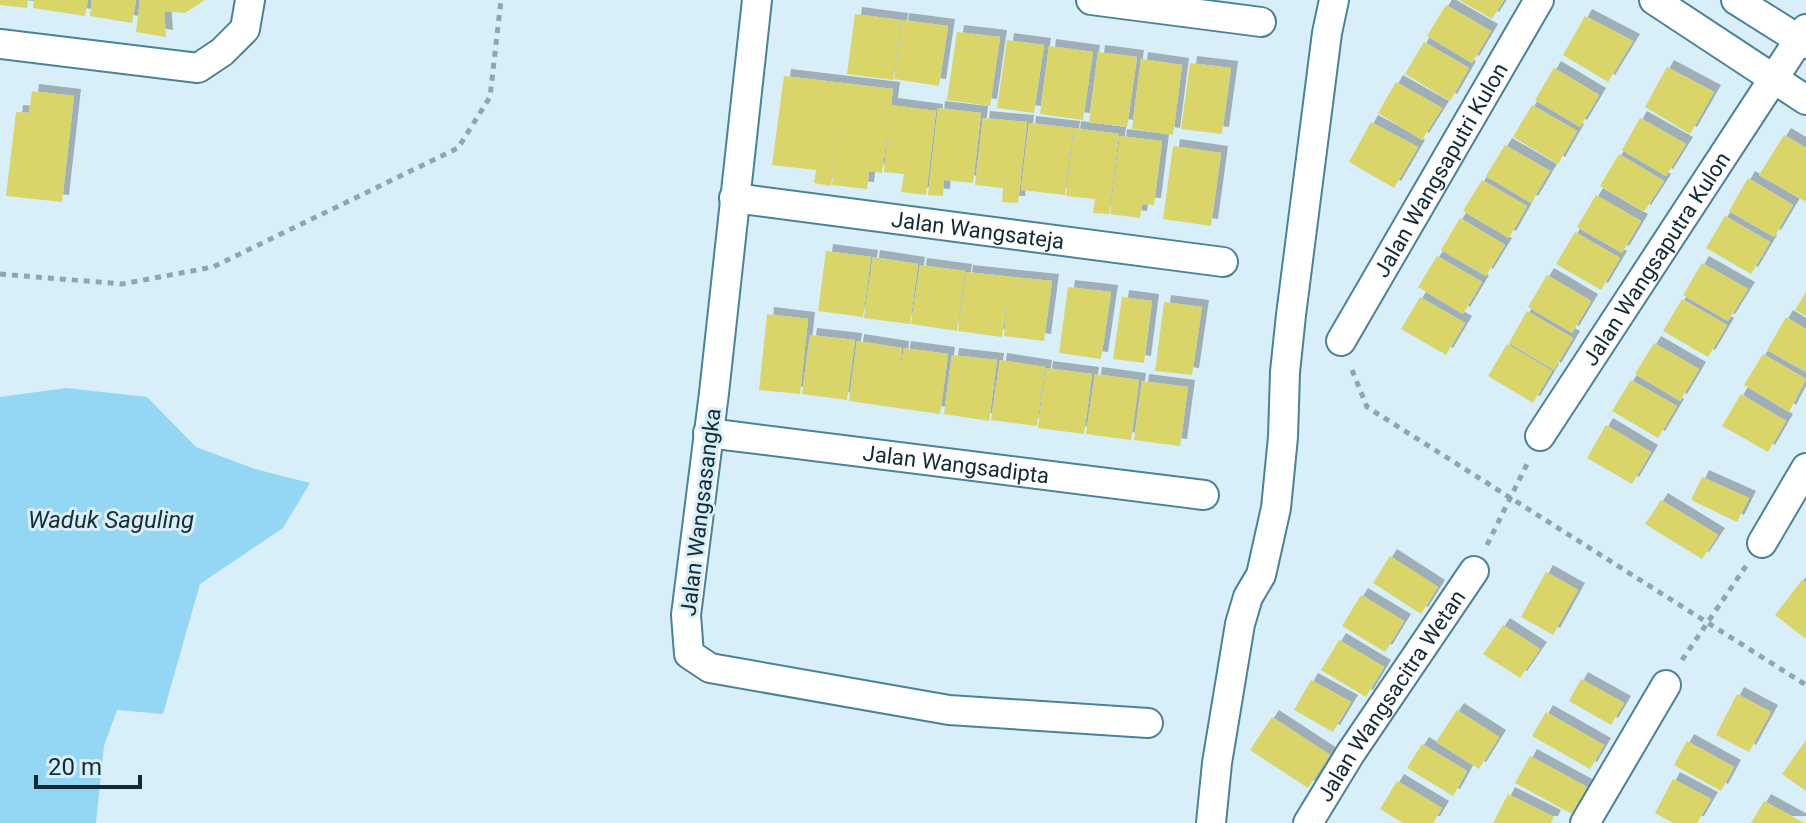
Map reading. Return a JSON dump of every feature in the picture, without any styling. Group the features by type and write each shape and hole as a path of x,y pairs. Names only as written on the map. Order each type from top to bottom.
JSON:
{"street":[{"path":"0,44 198,68 222,52 245,29 250,0"},
{"name":"Jalan Wangsasangka","path":"757,0 686,615 689,654 710,668 949,710 1148,723"},
{"path":"1091,0 1261,22"},
{"path":"1211,823 1219,749 1240,624 1248,597 1263,566 1276,508 1291,315 1327,33 1334,0"},
{"name":"Jalan Wangsaputri Kulon","path":"1341,341 1539,0"},
{"path":"1654,0 1806,100"},
{"path":"1736,0 1804,37"},
{"name":"Jalan Wangsaputra Kulon","path":"1540,436 1772,79 1804,37"},
{"name":"Jalan Wangsateja","path":"734,198 1223,262"},
{"name":"Jalan Wangsadipta","path":"708,433 1204,495"},
{"path":"1762,543 1806,468"},
{"name":"Jalan Wangsacitra Wetan","path":"1308,823 1350,754 1474,571"},
{"path":"1585,823 1666,685"}],"path":[{"path":"0,274 122,284 213,267 458,148 490,97 501,0"},
{"path":"1341,341 1367,407 1806,685"},
{"path":"1474,571 1540,436"},
{"path":"1666,685 1762,543"}],"water":[{"name":"Waduk Saguling","path":"66,388 147,397 196,447 255,469 310,483 283,528 200,584 163,714 117,710 104,746 96,823 0,823 0,397"}],"building":[{"path":"0,0 28,0 27,8 0,5"},
{"path":"34,0 88,0 85,16 33,8"},
{"path":"92,0 136,0 132,23 90,16"},
{"path":"140,0 205,0 185,13 164,11 166,37 136,32"},
{"path":"1459,0 1504,0 1492,19"},
{"path":"1446,5 1491,31 1472,63 1427,36"},
{"path":"855,14 901,20 893,80 847,74"},
{"path":"1585,16 1633,41 1608,82 1563,55"},
{"path":"902,20 948,26 939,86 894,79"},
{"path":"957,32 1000,37 990,106 947,100"},
{"path":"1007,40 1044,45 1034,113 997,108"},
{"path":"1424,42 1469,68 1450,101 1405,74"},
{"path":"1049,46 1093,52 1083,120 1040,114"},
{"path":"1098,52 1137,57 1127,127 1089,122"},
{"path":"1141,59 1182,65 1173,135 1132,129"},
{"path":"1190,63 1231,68 1222,134 1181,129"},
{"path":"1667,67 1714,92 1690,134 1645,107"},
{"path":"1554,68 1599,95 1580,127 1535,100"},
{"path":"784,76 893,89 891,105 936,111 926,195 901,192 904,174 884,172 890,113 882,173 869,171 867,189 832,185 842,103 831,186 814,183 816,170 772,165"},
{"path":"1396,82 1442,108 1422,140 1378,113"},
{"path":"32,91 74,96 62,202 6,196 16,112 29,113"},
{"path":"1532,105 1577,131 1558,164 1513,137"},
{"path":"938,108 981,113 973,183 944,180 943,196 928,195"},
{"path":"983,118 1027,122 1018,203 1002,202 1003,188 975,185"},
{"path":"1640,118 1686,144 1666,176 1622,150"},
{"path":"1371,122 1418,147 1394,188 1349,162"},
{"path":"1029,123 1073,128 1065,195 1021,190"},
{"path":"1074,128 1119,134 1109,214 1093,213 1095,199 1066,196"},
{"path":"1784,135 1806,148 1806,202 1759,175"},
{"path":"1120,136 1162,141 1154,205 1142,204 1140,218 1110,214"},
{"path":"1505,145 1550,171 1531,203 1486,176"},
{"path":"1173,146 1221,153 1211,226 1163,219"},
{"path":"1619,154 1664,181 1644,212 1600,186"},
{"path":"1748,178 1793,205 1774,237 1729,211"},
{"path":"1482,180 1527,206 1509,238 1463,211"},
{"path":"1596,195 1641,221 1622,253 1577,227"},
{"path":"1725,216 1770,242 1751,274 1706,248"},
{"path":"1460,218 1505,245 1486,276 1441,250"},
{"path":"1575,232 1620,258 1601,290 1556,264"},
{"path":"826,251 871,257 863,317 818,311"},
{"path":"1437,256 1482,282 1463,314 1418,287"},
{"path":"873,257 918,264 910,324 864,318"},
{"path":"1702,263 1748,289 1728,321 1683,295"},
{"path":"920,265 965,271 957,331 911,324"},
{"path":"966,272 1052,281 1044,341 1004,336 1009,292 1002,337 958,331"},
{"path":"1547,275 1591,301 1572,333 1528,307"},
{"path":"1068,287 1111,292 1101,359 1059,353"},
{"path":"1806,292 1806,316 1795,310"},
{"path":"1122,297 1152,301 1144,363 1113,359"},
{"path":"1420,297 1465,323 1446,355 1401,329"},
{"path":"1682,299 1727,325 1708,357 1663,331"},
{"path":"1164,302 1202,307 1192,375 1155,371"},
{"path":"1527,311 1573,338 1554,370 1509,343"},
{"path":"767,314 808,319 800,394 759,390"},
{"path":"1786,317 1806,329 1806,372 1767,350"},
{"path":"810,335 855,340 847,400 802,394"},
{"path":"857,341 902,348 900,371 904,348 948,354 940,414 849,401"},
{"path":"1654,343 1699,369 1680,401 1635,374"},
{"path":"1507,344 1552,371 1533,403 1488,376"},
{"path":"1763,354 1806,379 1789,412 1744,385"},
{"path":"952,355 997,360 989,421 944,414"},
{"path":"1000,360 1045,367 1037,426 991,420"},
{"path":"1046,368 1092,374 1084,434 1038,428"},
{"path":"1095,374 1139,380 1131,440 1086,434"},
{"path":"1631,380 1677,406 1658,438 1612,411"},
{"path":"1142,381 1188,387 1180,446 1134,440"},
{"path":"1741,394 1786,421 1768,452 1722,426"},
{"path":"1606,425 1651,452 1632,484 1587,458"},
{"path":"1702,477 1749,498 1737,522 1691,500"},
{"path":"1661,500 1718,535 1702,559 1645,524"},
{"path":"1390,556 1438,587 1421,614 1373,583"},
{"path":"1546,572 1578,590 1553,635 1521,617"},
{"path":"1802,580 1806,583 1806,639 1775,615"},
{"path":"1361,595 1404,621 1385,652 1342,626"},
{"path":"1503,625 1540,649 1520,678 1483,654"},
{"path":"1339,640 1384,667 1366,697 1321,670"},
{"path":"1581,679 1624,703 1611,725 1569,701"},
{"path":"1311,680 1351,702 1333,732 1294,710"},
{"path":"1737,694 1771,712 1749,752 1716,735"},
{"path":"1457,710 1499,737 1479,769 1436,742"},
{"path":"1546,712 1604,745 1590,769 1532,736"},
{"path":"1272,717 1330,755 1308,788 1250,750"},
{"path":"1806,740 1806,791 1782,774"},
{"path":"1687,741 1734,767 1721,791 1674,765"},
{"path":"1422,744 1467,771 1453,796 1407,768"},
{"path":"1530,756 1587,787 1572,814 1515,783"},
{"path":"1673,779 1711,799 1697,823 1673,823 1655,813"},
{"path":"1397,781 1442,808 1433,823 1403,823 1380,809"},
{"path":"1508,794 1554,817 1551,823 1493,823"},
{"path":"1764,801 1804,823 1751,823"}]}
